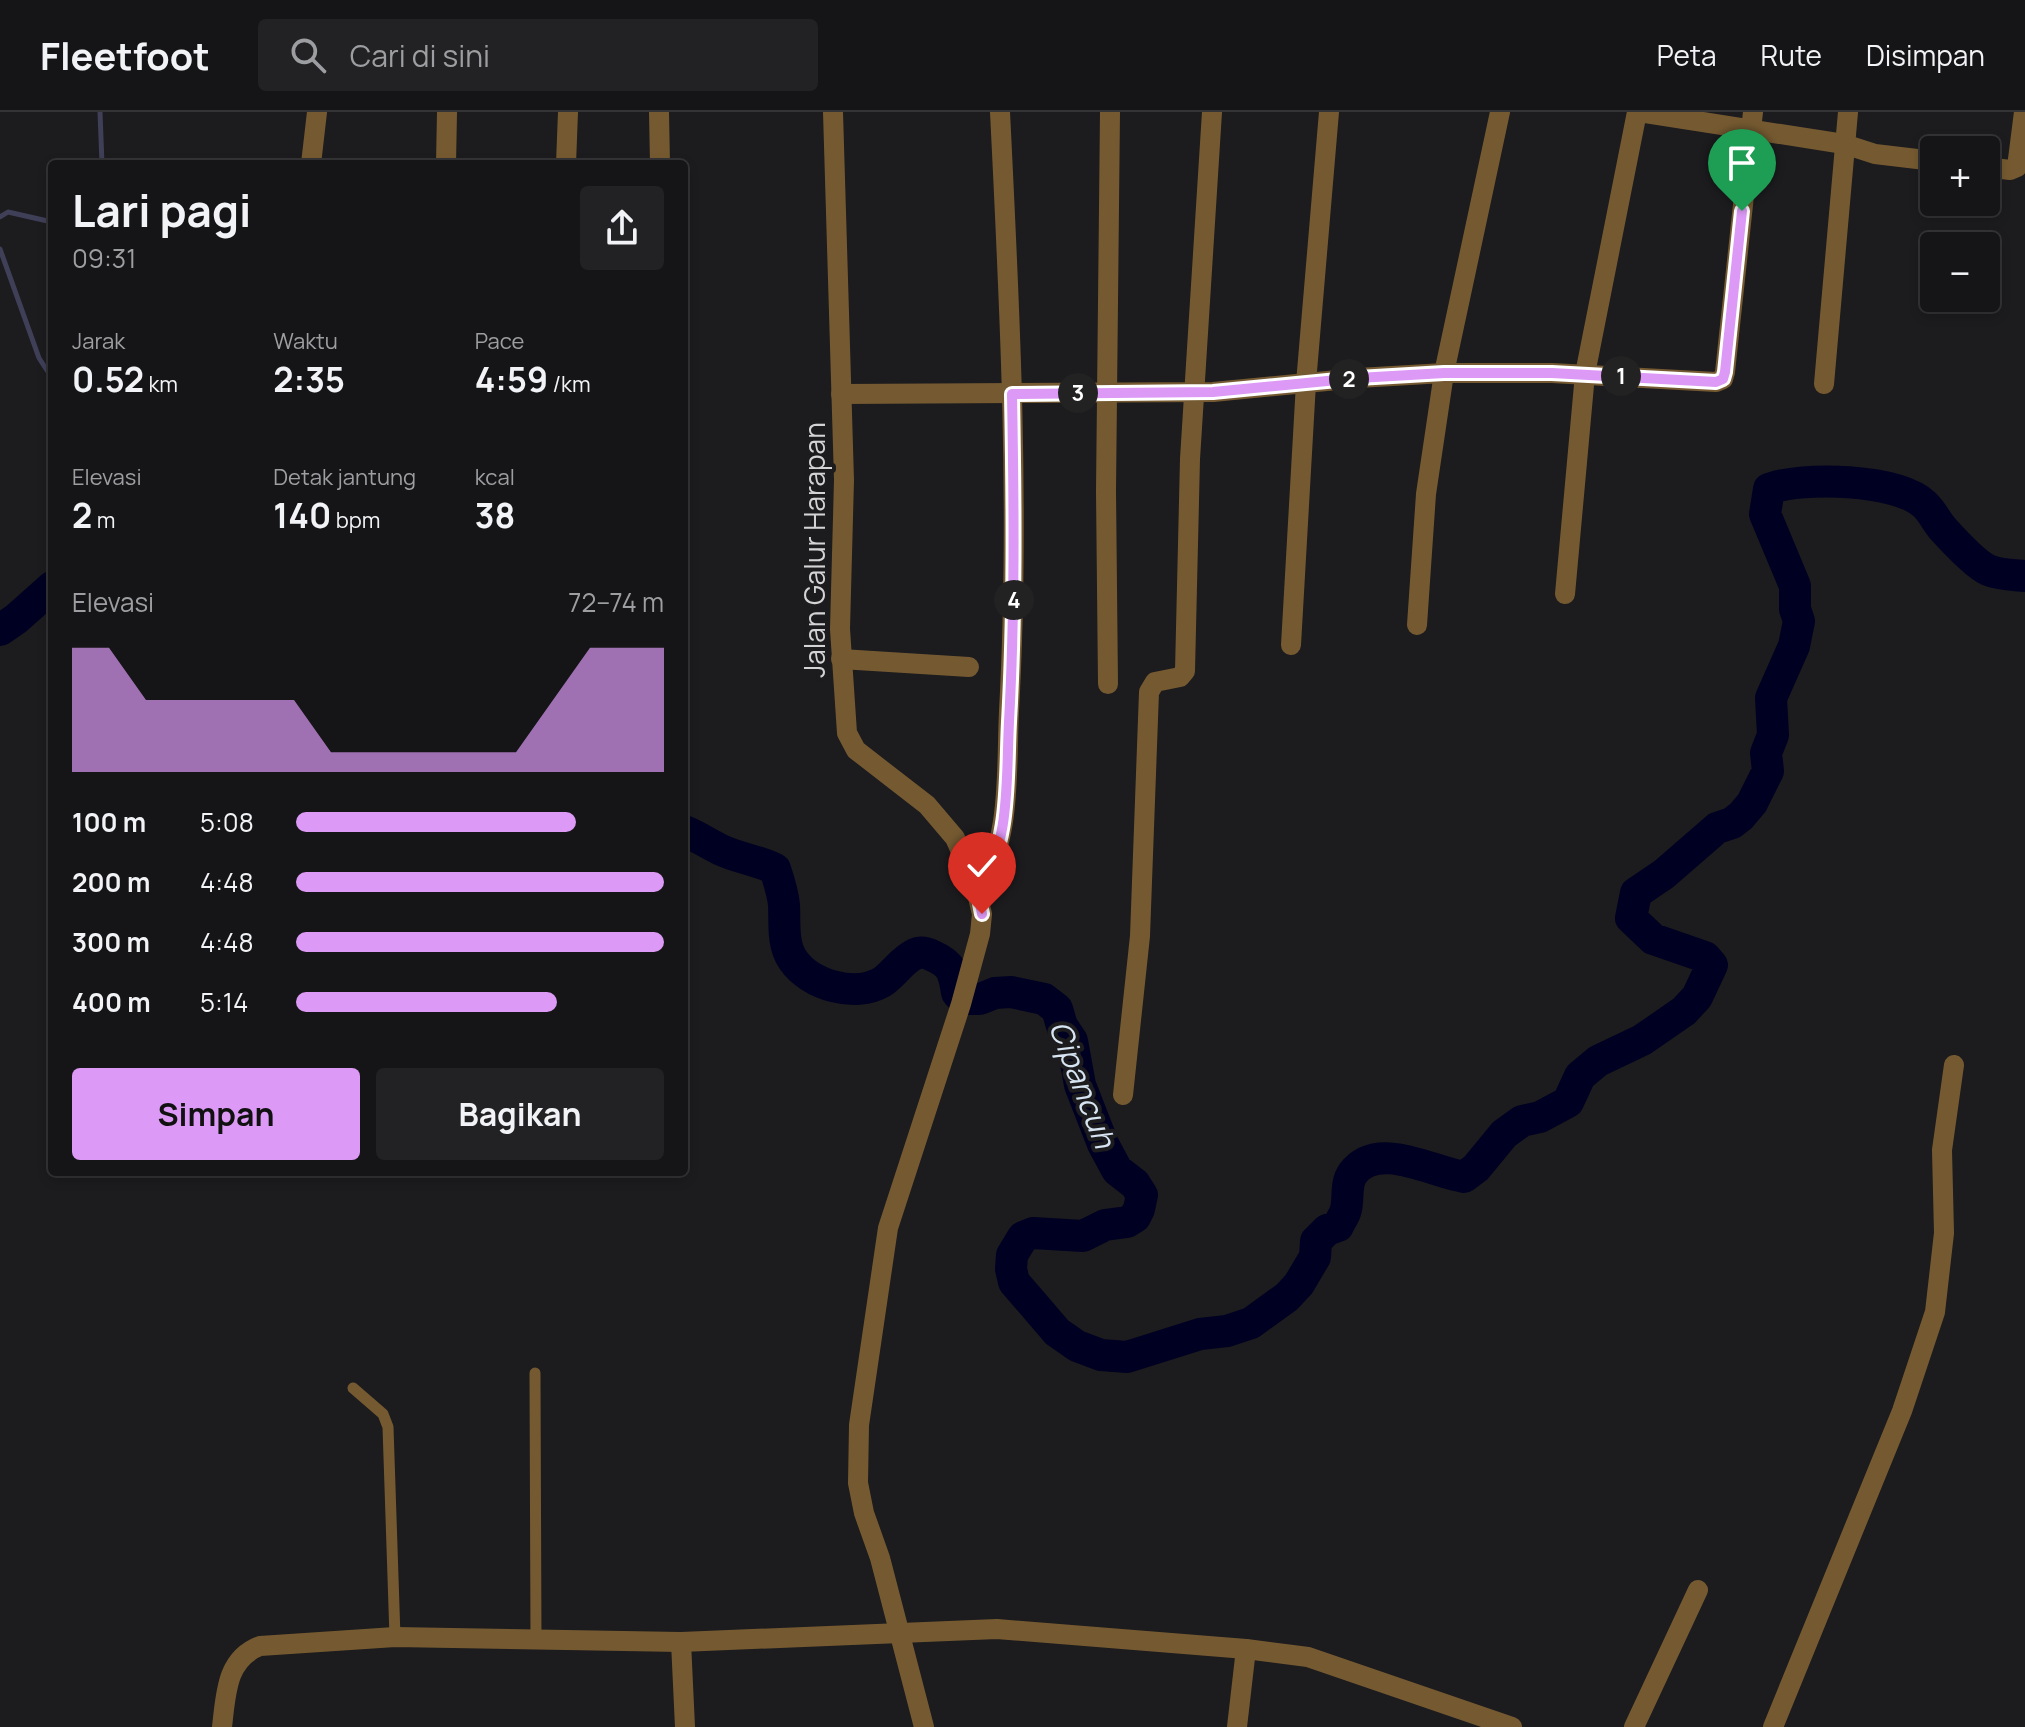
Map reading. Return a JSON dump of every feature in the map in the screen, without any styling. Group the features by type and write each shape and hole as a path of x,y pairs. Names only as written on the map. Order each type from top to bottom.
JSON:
{"street":[{"path":"311,160 317,112"},
{"path":"446,160 447,112"},
{"path":"566,160 568,112"},
{"path":"659,112 660,160"},
{"name":"Jalan Galur Harapan","path":"833,112 844,480 841,659 847,733 851,743 870,762 943,821 965,856 982,914 980,934 961,1004 888,1228 859,1425 858,1483 864,1513 880,1558 924,1727"},
{"path":"978,893 990,874 1003,830 1014,621 1012,394 1000,112"},
{"path":"1108,684 1110,112"},
{"path":"1123,1095 1140,936 1149,692 1155,682 1180,677 1185,671 1193,391 1212,112"},
{"path":"1291,645 1306,383 1329,112"},
{"path":"1417,625 1427,482 1444,373 1500,112"},
{"path":"1565,594 1585,374 1638,112 1752,121 1875,154 1920,159"},
{"path":"1824,384 1848,112"},
{"path":"2000,169 2017,167 2024,112"},
{"path":"841,394 1193,391 1444,373 1585,374 1716,382 1723,379 1752,121"},
{"path":"841,659 969,667"},
{"path":"1773,1727 1902,1411 1935,1312 1944,1233 1942,1150 1954,1065"},
{"path":"1634,1727 1698,1590"},
{"path":"222,1727 231,1673 246,1651 260,1646 395,1637 681,1642 997,1629 1246,1649 1322,1661 1512,1727"},
{"path":"681,1642 685,1727"},
{"path":"1237,1727 1246,1649"}],"lane":[{"path":"535,1373 536,1640"},
{"path":"353,1388 383,1414 388,1427 395,1637"}],"waterway":[{"path":"100,112 102,160"},
{"path":"0,217 8,212 48,221"},
{"path":"0,249 39,358 48,372"},
{"name":"Cipancuh","path":"688,833 726,852 775,869 783,896 789,954 801,969 822,982 846,989 871,987 886,979 910,957 924,953 948,966 957,993 963,999 980,999 995,993 1011,992 1044,999 1057,1009 1062,1026 1072,1041 1080,1085 1103,1144 1117,1170 1135,1184 1142,1195 1135,1217 1127,1222 1105,1225 1083,1236 1033,1233 1023,1237 1012,1255 1011,1269 1014,1282 1057,1332 1077,1346 1101,1355 1127,1357 1200,1334 1227,1331 1251,1323 1287,1297 1299,1284 1315,1257 1316,1241 1327,1230 1338,1226 1344,1216 1351,1177 1364,1163 1391,1158 1464,1177 1476,1168 1504,1134 1522,1121 1540,1117 1568,1102 1580,1076 1598,1061 1642,1040 1684,1011 1697,997 1712,965 1705,957 1653,939 1631,918 1636,893 1664,874 1717,828 1741,816 1752,803 1768,771 1766,753 1773,735 1771,698 1794,646 1799,621 1795,609 1795,586 1765,514 1769,489 1825,481 1893,489 1924,504 1952,539 1983,567 1997,573 2025,576"},
{"name":"Cipancuh","path":"0,630 48,591"}],"route":[{"path":"982,914 978,893 990,874 1003,830 1014,621 1012,394 1213,392 1444,373 1552,373 1716,382 1723,379 1725,372 1742,211"}]}
